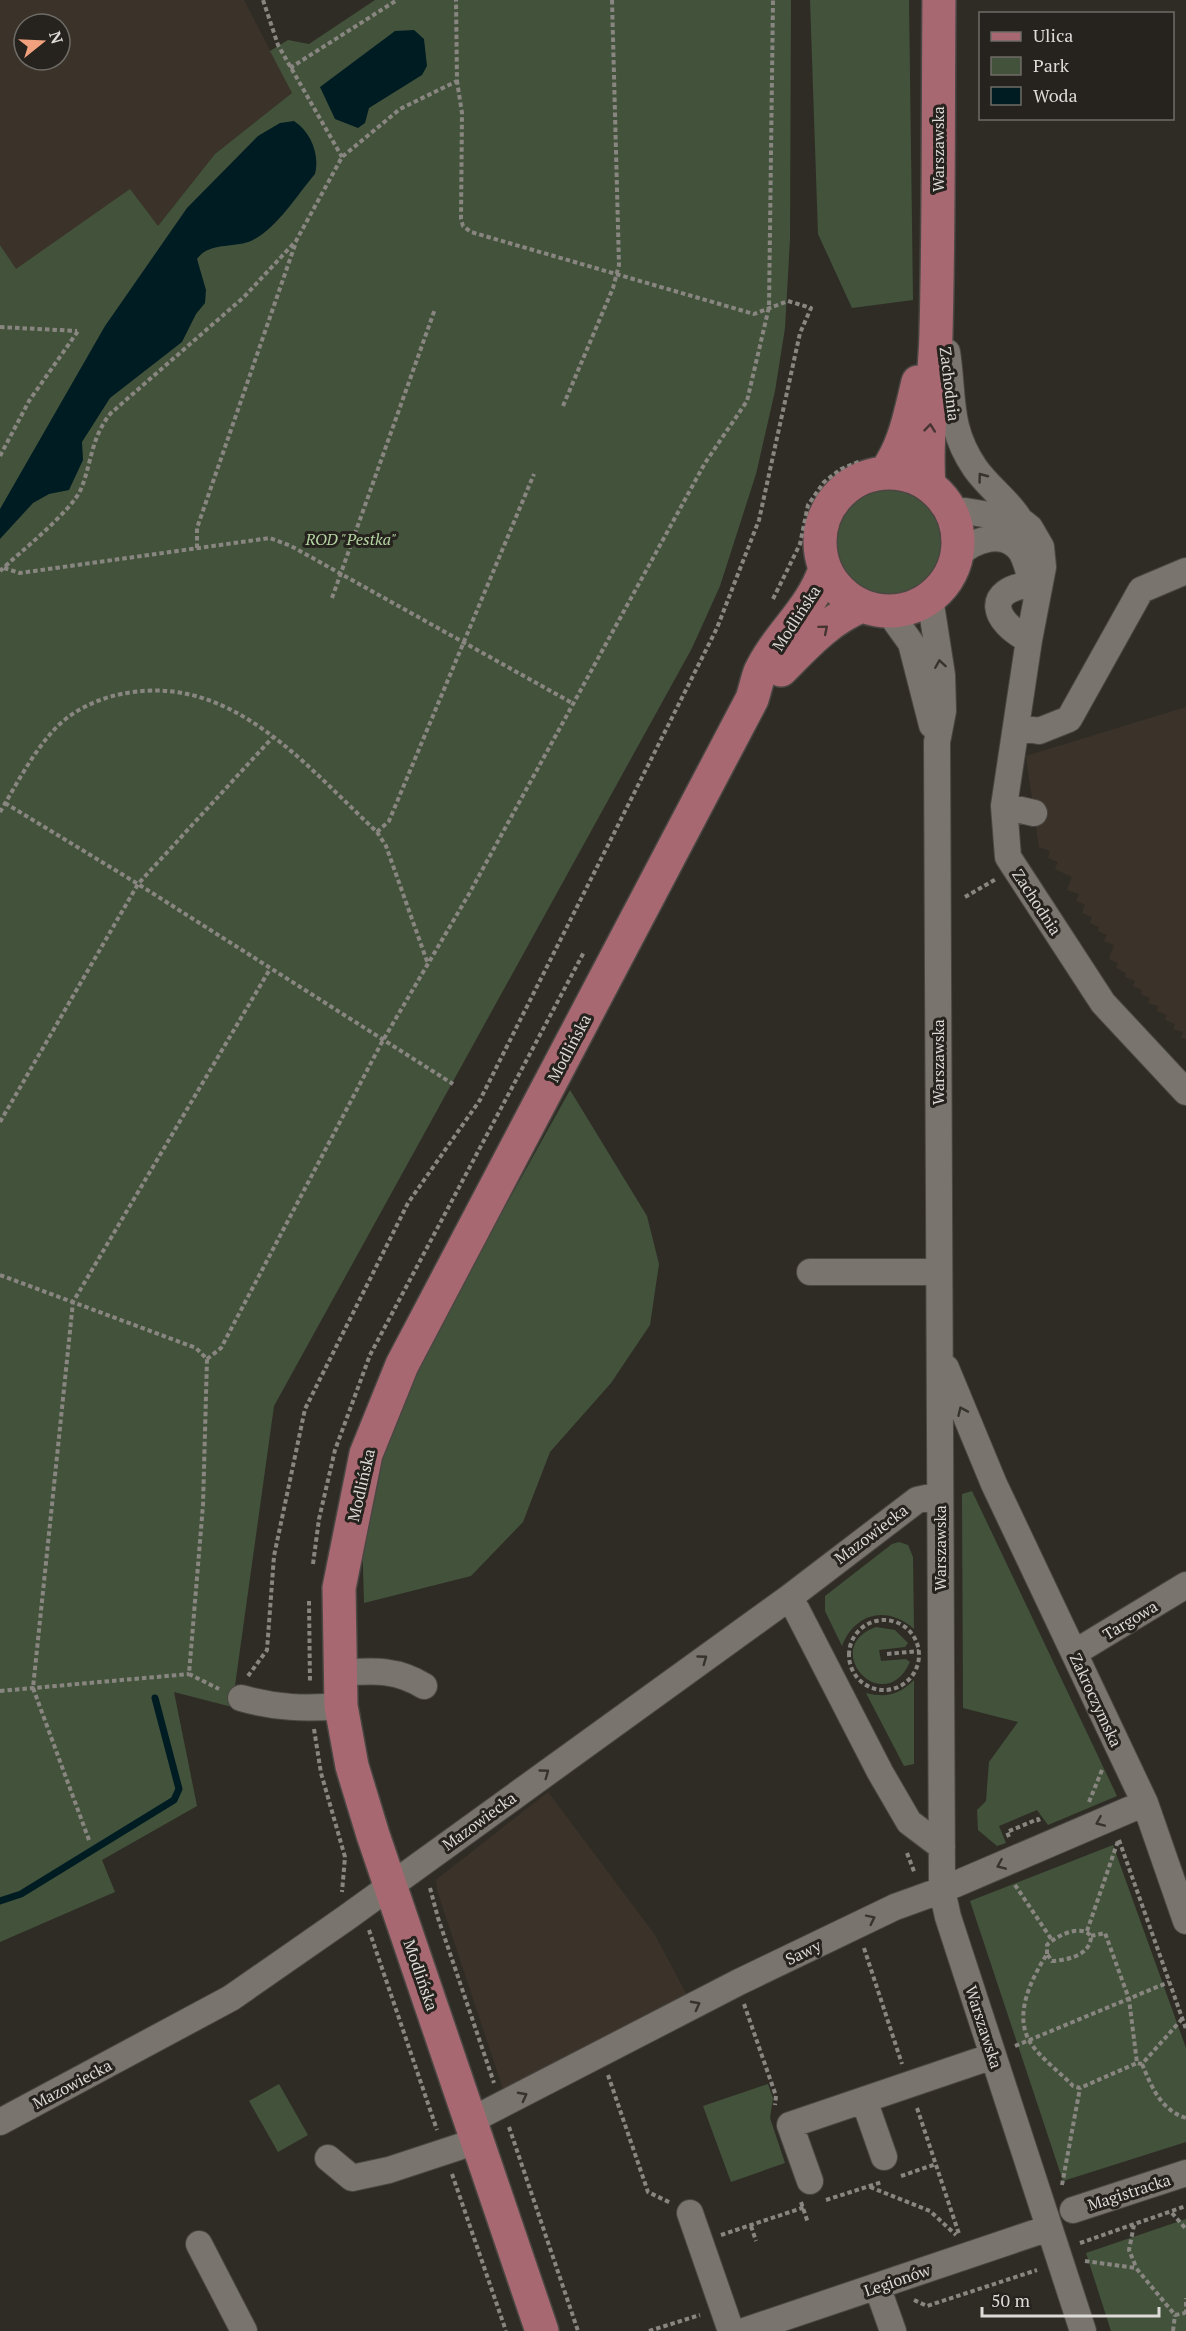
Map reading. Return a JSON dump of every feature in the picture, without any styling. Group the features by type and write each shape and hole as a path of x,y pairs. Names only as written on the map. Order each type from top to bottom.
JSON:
{"main road":[{"name":"Warszawska","path":"929,486 927,461 935,376 937,298 939,0"},
{"name":"Warszawska","path":"876,466 896,457 904,438 937,298"},
{"path":"876,466 914,477 929,486 942,498 952,513 957,532 957,556 944,585 930,598 914,607 875,609 846,597 833,584 820,551 820,533 833,500 876,466"},
{"name":"Modlińska","path":"542,2331 390,1886 352,1766 341,1706 339,1673 341,1577 366,1454 402,1365 752,699 761,671 812,600 825,568"},
{"name":"Modlińska","path":"752,699 824,628 845,613 875,609"}],"street":[{"name":"Zachodnia","path":"937,298 949,366 950,401 959,441 974,467 995,494 1011,505 1020,520 1030,528 1041,547 1043,567 1034,591 1029,640 1004,806 1008,857 1104,1003 1186,1092"},
{"path":"952,513 965,511 1020,520"},
{"name":"Zachodnia","path":"957,556 969,544 985,539 1003,538 1021,552 1034,591"},
{"path":"1016,727 1039,731 1069,719 1141,590 1186,571"},
{"path":"1029,640 1005,625 999,616 998,608 1000,596 1006,590 1034,591"},
{"name":"Warszawska","path":"930,598 942,675 943,711 937,742 942,1890 1002,2051 1049,2228 1083,2331"},
{"name":"Warszawska","path":"875,609 910,643 937,742"},
{"path":"1004,806 1034,813"},
{"path":"810,1272 939,1272"},
{"name":"Zakroczymska","path":"940,1351 957,1398 994,1484 1145,1803 1186,1921"},
{"name":"Zakroczymska","path":"940,1454 971,1456 994,1484"},
{"name":"Mazowiecka","path":"0,2122 231,1998 390,1886 789,1597 917,1500 940,1495"},
{"name":"Targowa","path":"1074,1653 1186,1586"},
{"path":"789,1597 880,1772 909,1822 942,1847"},
{"path":"339,1673 382,1671 407,1675 424,1686"},
{"path":"233,1695 271,1706 305,1710 341,1706"},
{"name":"Sawy","path":"328,2158 352,2178 389,2170 474,2131 502,2107 735,1984 895,1907 942,1890 1145,1803"},
{"path":"805,2189 790,2125 1002,2051"},
{"path":"864,2100 884,2157"},
{"name":"Magistracka","path":"1074,2221 1186,2173"},
{"path":"690,2213 731,2331"},
{"name":"Legionów","path":"744,2331 794,2323 880,2295 1049,2228"},
{"path":"199,2244 244,2331"},
{"path":"880,2295 893,2331"}],"path":[{"path":"258,0 263,0 278,45 342,157"},
{"path":"290,68 398,0"},
{"path":"0,1691 189,1674 233,1695 267,1650 274,1556 305,1409 408,1203 480,1100 717,628 759,520 800,333 811,308 788,301 754,314 471,232 463,226 462,113 457,81 456,0"},
{"path":"563,406 619,265 612,0"},
{"path":"207,1359 221,1348 382,1041 429,964 705,463 747,400 769,307 773,0"},
{"path":"197,548 196,528 296,241 342,157 400,109 457,81"},
{"path":"2,569 68,506 80,491 98,428 111,413 244,297 296,241"},
{"path":"332,598 435,309"},
{"path":"0,327 78,331 29,401 0,456"},
{"path":"800,544 808,505 824,482 841,469 876,466"},
{"path":"377,832 389,821 534,474"},
{"path":"2,569 20,573 270,538 291,546 574,704"},
{"path":"0,812 53,730 83,708 114,695 152,688 184,691 216,703 253,722 295,752 377,832 386,846 429,964"},
{"path":"0,1122 138,884 273,738"},
{"path":"5,803 138,884 453,1084"},
{"path":"965,897 995,879"},
{"path":"89,1840 33,1688 73,1302 270,969"},
{"path":"0,1275 196,1348 207,1359 203,1505 189,1674"},
{"path":"885,1620 905,1628 913,1635 919,1651 917,1667 912,1677 904,1684 883,1690 863,1683 855,1675 849,1654 851,1644 864,1626 885,1620"},
{"path":"887,1654 919,1651"},
{"path":"1088,1803 1105,1761"},
{"path":"335,1848 373,1835"},
{"path":"1108,1842 1119,1838"},
{"path":"1087,1931 1119,1838"},
{"path":"1119,1838 1186,2029"},
{"path":"430,1856 437,1867 429,1892 578,2331"},
{"path":"1011,1879 1052,1940"},
{"path":"1047,1954 1052,1961 1070,1958 1086,1951 1091,1944 1091,1936 1087,1931 1081,1929 1052,1940 1047,1945 1047,1954 1034,1975 1022,2015 1030,2041 1073,2086 1080,2088 1139,2064 1182,2019"},
{"path":"1091,1936 1105,1933 1129,1999 1139,2064 1155,2095 1174,2114 1186,2118"},
{"path":"1002,2051 1169,1982"},
{"path":"735,1984 747,2010 776,2096 775,2107"},
{"path":"601,2055 648,2192 690,2213"},
{"path":"1054,2180 1062,2187 1080,2088"},
{"path":"869,2187 930,2211 960,2238"},
{"path":"805,2189 808,2223"},
{"path":"1079,2243 1172,2213 1186,2206"},
{"path":"1172,2213 1186,2229"},
{"path":"1074,2221 1089,2271"},
{"path":"1134,2225 1129,2250 1136,2268 1175,2315 1173,2331"},
{"path":"751,2226 756,2241"},
{"path":"880,2295 906,2297 927,2306 1061,2262 1086,2260 1136,2268"},
{"path":"1175,2315 1186,2314 1186,2298"}],"shaded area":[{"path":"0,0 244,0 292,93 215,154 158,226 130,190 16,270 0,245"},
{"path":"1186,707 1186,1039 1181,1038 1183,1032 1173,1029 1175,1024 1165,1020 1167,1015 1157,1011 1158,1006 1148,1003 1150,998 1141,994 1142,990 1133,986 1135,981 1125,977 1126,973 1116,968 1118,963 1109,959 1114,945 1104,941 1107,935 1098,931 1099,927 1090,923 1092,917 1082,913 1085,905 1076,901 1079,894 1067,890 1072,877 1055,869 1058,862 1048,858 1050,851 1039,847 1026,756"},
{"path":"548,1792 655,1935 690,2001 506,2098 437,1890 436,1880"}],"green space":[{"name":"ROD \"Pestka\"","path":"375,0 791,0 790,239 785,328 775,391 756,474 720,586 692,648 274,1406 232,1707 174,1692 197,1806 102,1860 115,1892 0,1942 0,245 16,269 130,189 158,226 215,154 292,93 270,51 288,40 309,44"},
{"path":"810,0 909,0 913,300 852,308 818,234"},
{"path":"889,489 909,493 927,504 938,522 942,542 938,562 927,580 909,591 889,595 869,591 851,580 840,562 836,542 840,522 851,504 869,493"},
{"path":"570,1090 647,1216 659,1264 650,1325 611,1383 550,1452 523,1522 471,1576 364,1603 362,1530 377,1455 410,1378"},
{"path":"972,1491 1117,1796 1048,1825 1037,1810 999,1826 1006,1843 997,1846 978,1830 977,1810 986,1801 989,1762 1018,1722 963,1708 962,1494"},
{"path":"899,1542 908,1545 913,1557 914,1629 904,1621 893,1617 873,1616 855,1626 842,1646 825,1611 825,1596 892,1544"},
{"path":"876,1627 895,1630 908,1643 905,1647 879,1650 881,1661 906,1659 910,1662 899,1678 886,1684 873,1682 861,1674 854,1663 853,1649 860,1637"},
{"path":"914,1680 914,1764 904,1766 866,1693 892,1694"},
{"path":"1113,1845 1186,2048 1186,2142 1063,2181 970,1901"},
{"path":"279,2084 308,2135 278,2152 249,2101"},
{"path":"768,2084 773,2098 770,2118 785,2163 731,2182 703,2106"},
{"path":"1186,2219 1186,2331 1111,2331 1086,2253"}],"water":[{"path":"414,30 424,39 427,66 422,75 369,108 365,123 358,128 335,119 320,87 395,31"},
{"path":"294,121 305,131 313,144 316,159 315,174 279,219 262,234 246,243 216,247 202,253 197,259 206,290 205,303 196,314 182,342 110,398 82,442 83,460 69,490 49,494 33,503 0,539 0,509 105,326 187,208 258,136 280,123"}],"waterway":[{"path":"0,1901 21,1894 174,1800 179,1789 155,1698"}]}
